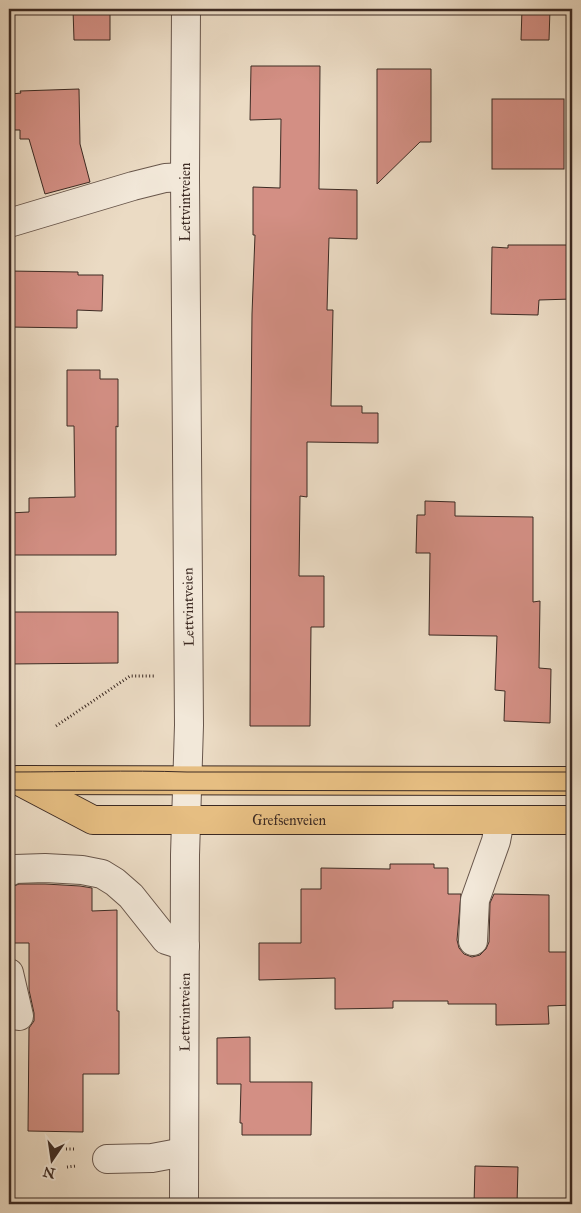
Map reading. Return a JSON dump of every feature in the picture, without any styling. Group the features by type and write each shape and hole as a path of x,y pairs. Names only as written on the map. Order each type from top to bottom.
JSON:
{"main road":[{"name":"Grefsenveien","path":"13,780 572,781"},
{"name":"Grefsenveien","path":"13,780 92,820 572,820"}],"street":[{"name":"Lettvintveien","path":"184,1204 186,820 189,688 185,177 186,9"},
{"path":"9,223 132,186 165,178 185,177"},
{"path":"473,940 475,900 496,841 500,820"},
{"path":"9,872 15,869 45,868 82,870 102,874 116,882 132,896 166,940 185,946"},
{"path":"9,973 19,1016"},
{"path":"107,1159 152,1158 184,1152"}],"path":[{"path":"56,726 130,676 157,676"}],"building":[{"path":"73,9 110,9 110,40 74,40"},
{"path":"522,9 550,9 549,40 521,40"},
{"path":"251,66 320,66 319,189 357,190 357,239 329,238 327,310 333,310 331,406 362,406 362,413 378,413 378,443 307,442 307,497 300,496 299,576 324,576 324,627 311,627 310,726 250,726 252,314 255,235 253,235 253,187 280,188 281,119 250,120"},
{"path":"377,69 431,69 431,142 420,142 377,184"},
{"path":"79,89 80,144 90,182 45,194 29,139 20,139 20,130 11,130 11,94 21,93 20,91"},
{"path":"492,99 564,99 564,169 492,169"},
{"path":"508,245 572,245 572,299 539,300 538,315 491,314 492,247 508,248"},
{"path":"9,271 78,272 78,275 103,275 102,311 77,310 77,328 9,327"},
{"path":"67,370 100,370 100,379 118,379 116,555 9,555 9,513 29,512 29,498 75,497 74,426 67,426"},
{"path":"425,501 455,502 455,516 533,517 533,602 540,601 539,668 551,669 550,723 504,721 505,691 495,690 497,636 429,635 430,553 416,553 417,515 425,515"},
{"path":"9,612 118,612 118,663 9,664"},
{"path":"390,864 434,864 434,868 448,868 448,894 461,894 457,940 459,948 464,954 472,957 480,955 486,949 489,942 490,903 494,894 549,895 549,952 572,952 572,1005 548,1006 549,1024 496,1025 496,1004 448,1004 448,1001 393,1001 393,1008 335,1009 335,978 259,980 259,943 301,943 301,889 321,889 321,868 390,869"},
{"path":"19,884 92,888 92,911 117,910 119,1074 83,1074 83,1132 28,1131 29,1028 34,1021 29,990 29,943 9,943 9,888"},
{"path":"250,1037 250,1082 312,1082 311,1135 242,1135 242,1123 240,1123 241,1084 217,1084 217,1038"},
{"path":"475,1166 518,1167 517,1204 474,1204"}],"tram line":[{"path":"9,772 572,772"},
{"path":"9,790 572,791"}]}
